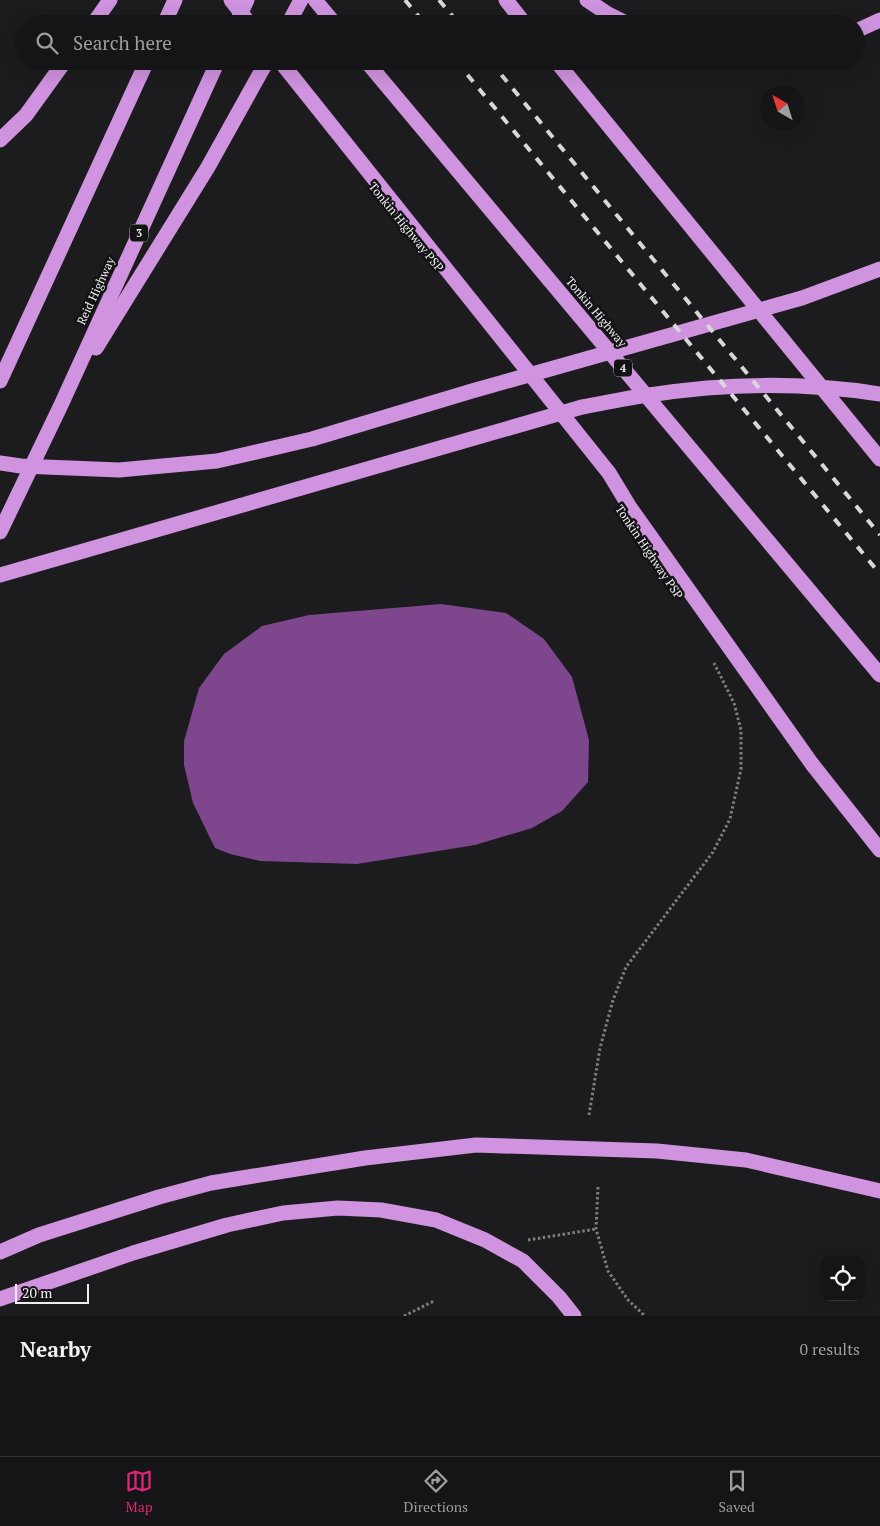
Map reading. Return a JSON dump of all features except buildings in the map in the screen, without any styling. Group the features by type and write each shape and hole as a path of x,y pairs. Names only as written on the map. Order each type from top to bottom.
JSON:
{"highway":[{"path":"99,15 110,0"},
{"path":"168,15 174,0"},
{"path":"231,0 243,15"},
{"path":"240,15 248,0"},
{"path":"293,15 301,0"},
{"path":"315,0 328,15"},
{"path":"506,0 518,15"},
{"path":"587,0 610,15"},
{"path":"865,27 880,20"},
{"path":"0,140 26,115 58,70"},
{"path":"0,382 142,70"},
{"name":"Reid Highway","path":"0,532 61,405 214,70"},
{"path":"61,405 208,167 262,70"},
{"path":"287,70 609,473 629,506 812,764 880,850"},
{"name":"Tonkin Highway","path":"374,70 880,675"},
{"path":"563,70 880,459"},
{"path":"0,463 21,466 119,470 216,461 312,439 472,390 807,296 880,269"},
{"path":"0,575 582,407 650,394 718,387 786,386 854,390 880,394"},
{"path":"0,1252 39,1235 211,1184 365,1158 476,1145 657,1152 746,1160 880,1191"},
{"path":"0,1299 133,1253 227,1225 283,1213 338,1208 381,1210 436,1220 485,1240 523,1261 559,1297 574,1316"}],"path":[{"path":"589,1115 612,1000 626,967 713,852 730,819 741,769 741,730 734,703 709,656"},
{"path":"598,1187 596,1228 608,1270 628,1300 645,1316"},
{"path":"528,1240 596,1228"},
{"path":"404,1316 434,1302"}],"shaded area":[{"path":"441,604 506,613 544,639 572,677 589,740 588,782 562,811 532,828 475,845 357,864 260,861 230,854 215,848 193,803 184,765 184,741 199,688 224,654 262,626 309,615"}],"railway":[{"path":"405,0 418,15"},
{"path":"439,0 452,15"},
{"path":"463,70 880,574"},
{"path":"497,70 880,535"}]}
